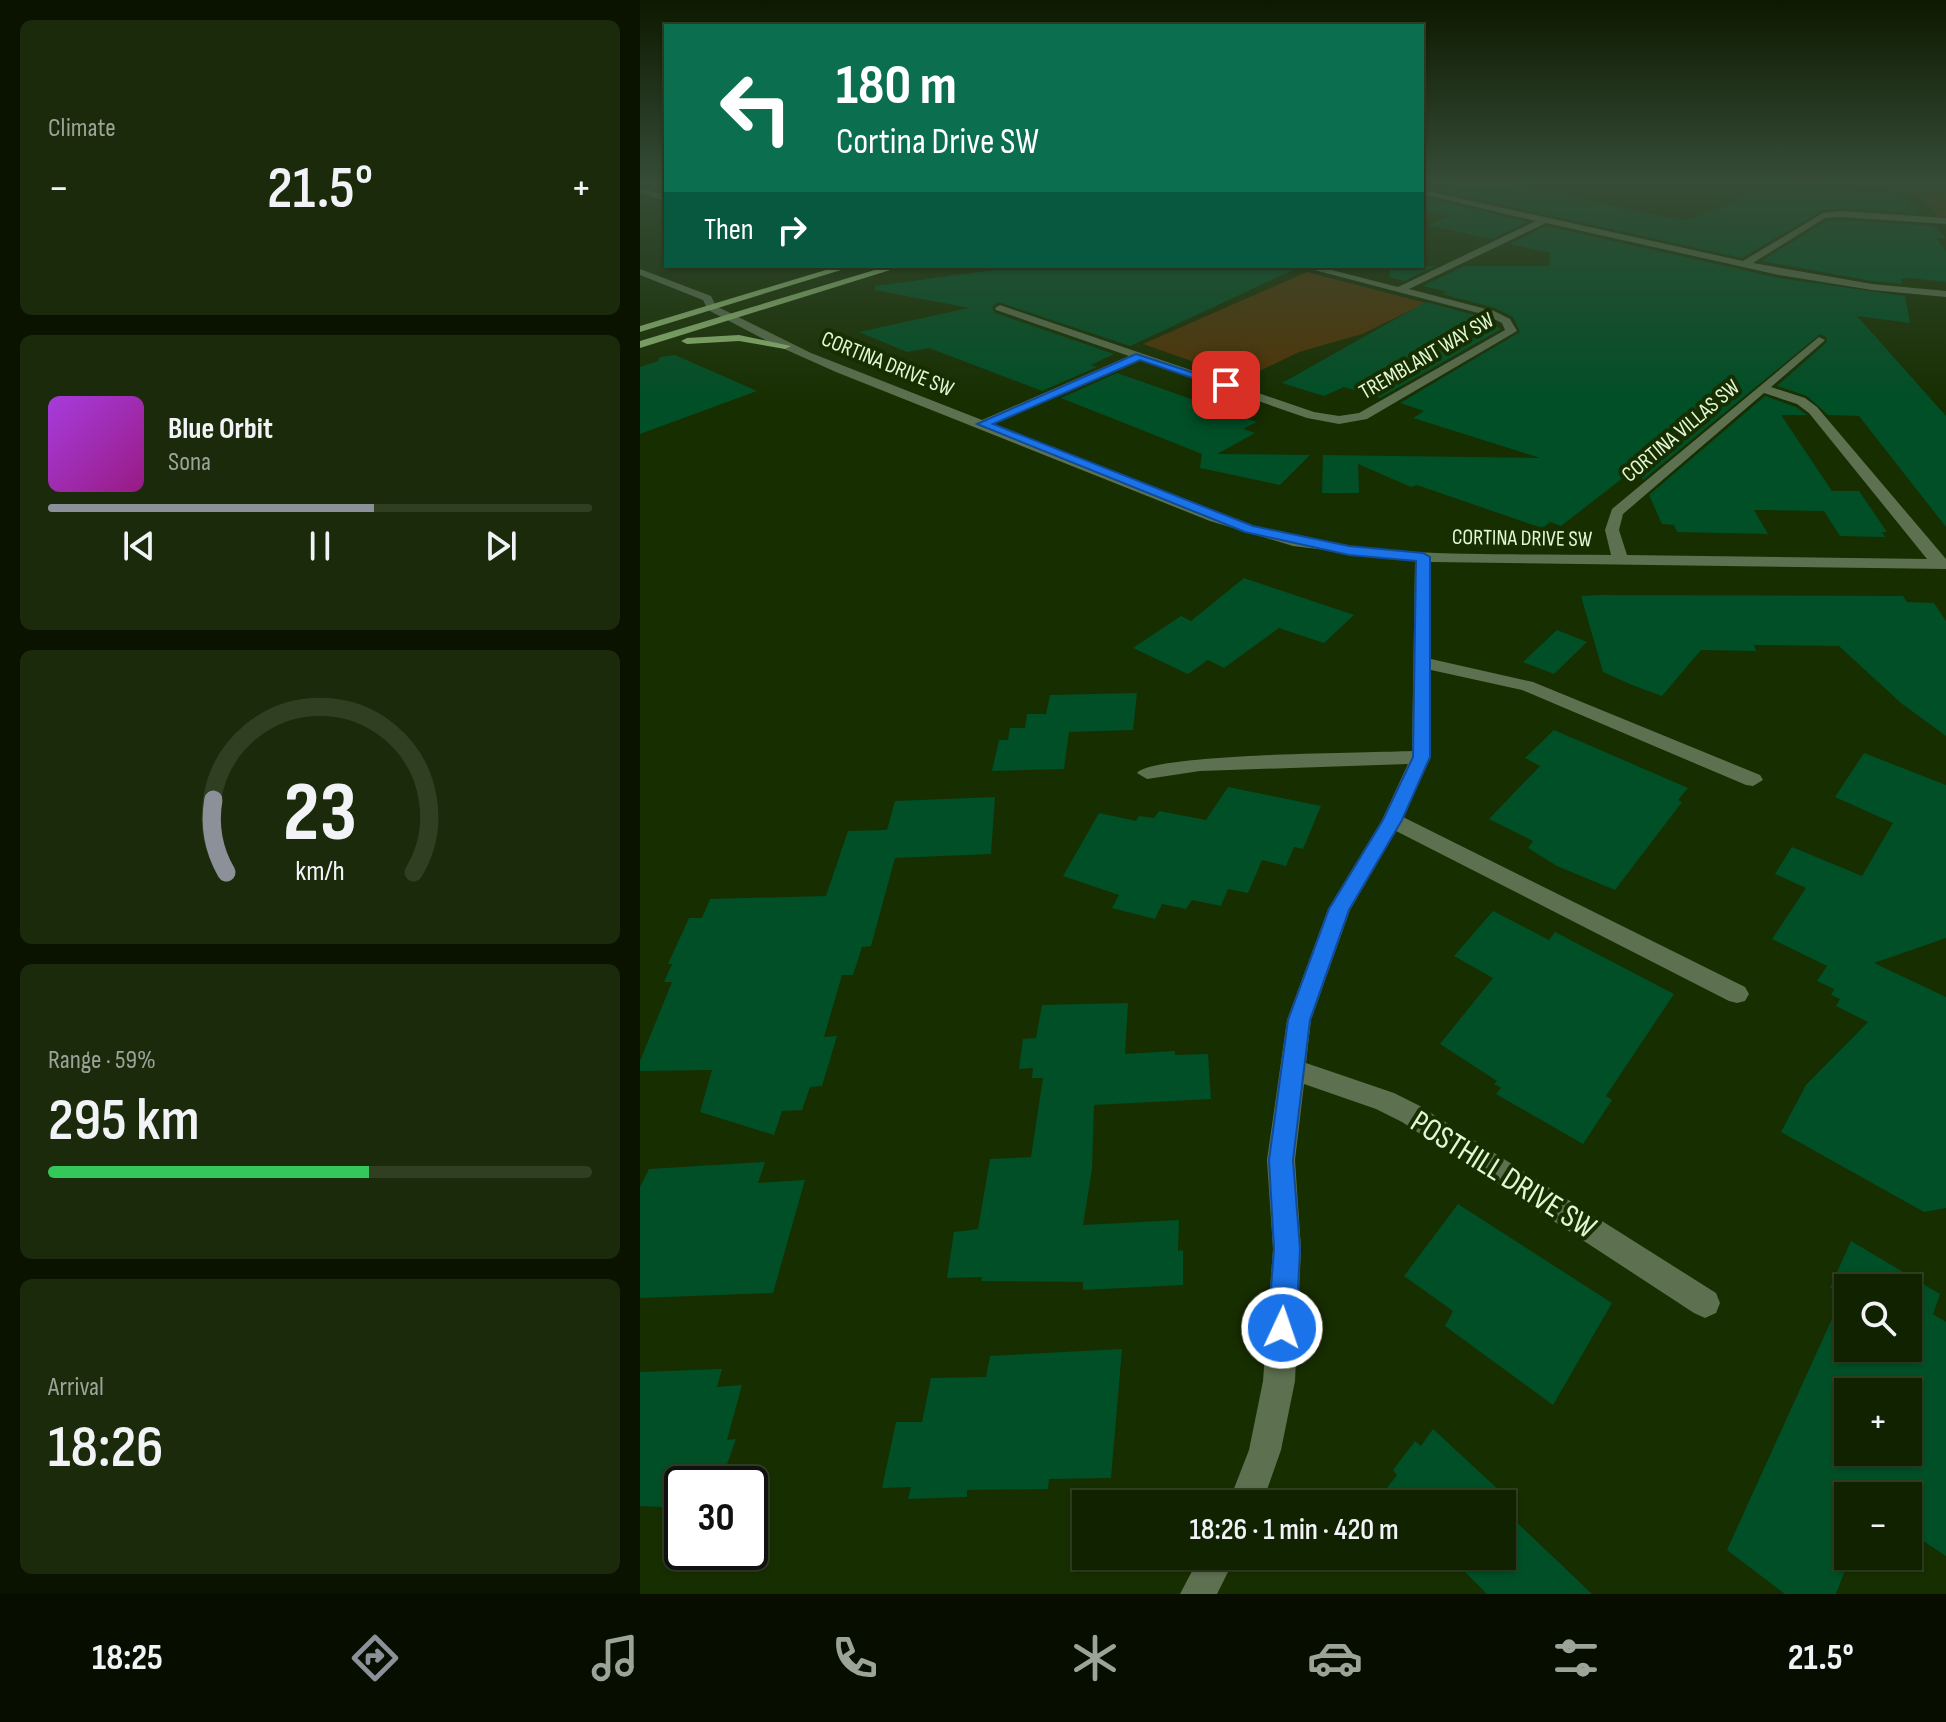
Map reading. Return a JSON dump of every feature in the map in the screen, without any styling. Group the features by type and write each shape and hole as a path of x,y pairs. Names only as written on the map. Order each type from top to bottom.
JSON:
{"main road":[{"path":"640,329 842,268"},
{"path":"640,348 892,268"},
{"path":"640,348 725,338 785,346"}],"street":[{"path":"1312,268 1399,290 1473,254"},
{"path":"1697,254 1860,285 1946,294"},
{"path":"1744,265 1761,254"},
{"name":"CORTINA DRIVE SW","path":"640,272 707,298 712,308 785,346 1250,529 1349,551 1423,557 1943,564"},
{"name":"TREMBLANT WAY SW","path":"1140,356 1311,415 1339,420 1363,416 1511,331 1506,321 1490,313 1399,290"},
{"path":"1000,308 1140,356"},
{"path":"1764,389 1819,340"},
{"path":"983,424 1140,356"},
{"name":"CORTINA VILLAS SW","path":"1621,560 1612,536 1611,521 1617,512 1764,389 1801,401 1813,410 1943,564"},
{"path":"1250,1490 1265,1450 1279,1381 1287,1249 1281,1160 1299,1020 1339,909 1392,820 1421,757 1423,557"},
{"path":"1423,663 1527,686 1753,780"},
{"path":"1147,773 1200,765 1421,757"},
{"path":"1392,820 1737,994"},
{"name":"POSTHILL DRIVE SW","path":"1292,1069 1385,1101 1411,1114 1705,1303"},
{"path":"1198,1594 1211,1570"}],"shaded area":[{"path":"1307,272 1426,303 1362,334 1299,352 1243,379 1143,344"}],"building":[{"path":"1550,254 1673,254 1779,278 1905,296 1910,323 1857,316 1946,416 1946,527 1859,416 1828,415 1807,396 1777,386 1827,342 1826,337 1820,334 1643,480 1637,467 1561,526 1550,522 1543,528 1533,525 1417,485 1411,487 1358,464 1359,493 1322,493 1323,455 1540,458 1413,418 1424,411 1400,403 1520,332 1513,317 1495,308 1423,286 1464,266 1549,266"},
{"path":"1726,254 1748,254 1742,258"},
{"path":"1772,254 1946,254 1946,282 1909,278 1901,279 1902,284 1872,281 1761,261"},
{"path":"1435,266 1404,281 1389,277 1391,268"},
{"path":"1009,268 1297,268 1130,346 998,302 992,307 995,313 1114,354 1091,365 1097,367 1042,391 929,348 907,352 859,332 969,308 875,290 875,286"},
{"path":"1426,302 1485,318 1501,329 1380,398 1344,387 1324,396 1282,383"},
{"path":"675,355 757,391 640,434 640,367 658,361 660,357"},
{"path":"1117,373 1257,422 1243,429 1255,433 1217,454 1310,455 1280,485 1200,468 1202,454 1061,398"},
{"path":"1765,396 1796,407 1807,415 1781,415 1832,491 1859,491 1887,532 1882,532 1885,537 1840,536 1824,511 1754,510 1768,534 1677,532 1674,525 1662,524 1649,495"},
{"path":"1244,578 1354,615 1324,643 1279,628 1224,668 1208,660 1188,674 1133,648 1181,616 1191,621"},
{"path":"1581,596 1903,596 1907,602 1934,603 1946,621 1946,736 1901,703 1839,646 1754,645 1756,651 1701,650 1662,696 1632,685 1603,672"},
{"path":"1557,630 1587,642 1554,674 1523,662"},
{"path":"1137,693 1133,730 1069,732 1064,769 992,771 999,740 1008,740 1010,728 1025,728 1027,714 1046,714 1050,695"},
{"path":"1554,730 1688,788 1678,800 1682,802 1615,890 1557,866 1528,848 1533,841 1489,819 1540,766 1525,758"},
{"path":"1864,753 1946,785 1946,938 1874,963 1946,997 1946,1208 1924,1212 1781,1132 1806,1085 1868,1022 1836,1006 1840,999 1831,995 1834,989 1817,981 1827,966 1772,939 1806,888 1775,874 1792,847 1862,876 1893,823 1835,797"},
{"path":"1228,787 1321,806 1303,849 1294,847 1286,866 1262,860 1248,893 1228,889 1221,906 1192,900 1186,909 1162,904 1155,919 1112,908 1119,895 1063,876 1099,813 1136,821 1139,816 1154,818 1159,811 1206,820"},
{"path":"995,797 991,854 895,858 871,946 862,947 853,975 842,975 824,1037 837,1036 822,1086 810,1087 802,1110 782,1111 774,1135 700,1112 712,1070 640,1071 640,1061 672,982 664,982 672,964 668,964 689,918 702,918 710,899 826,896 848,831 887,830 895,801"},
{"path":"1493,911 1549,940 1555,932 1674,994 1606,1096 1612,1100 1583,1144 1496,1094 1501,1088 1494,1084 1497,1081 1440,1044 1493,978 1454,956"},
{"path":"1128,1003 1125,1054 1175,1051 1175,1055 1208,1054 1211,1099 1094,1105 1092,1169 1083,1225 1179,1220 1178,1251 1183,1250 1183,1285 1083,1290 1083,1282 947,1278 954,1232 978,1229 990,1159 1031,1157 1043,1078 1032,1078 1033,1068 1019,1069 1023,1039 1036,1038 1042,1005"},
{"path":"765,1162 758,1183 805,1180 773,1293 640,1298 640,1187 649,1169"},
{"path":"1458,1204 1612,1303 1553,1405 1445,1326 1453,1311 1404,1276"},
{"path":"1851,1241 1906,1274 1836,1274"},
{"path":"1922,1283 1940,1294 1933,1314 1946,1322 1946,1556 1922,1540 1922,1482 1834,1482 1834,1570 1845,1570 1836,1594 1785,1594 1727,1550 1834,1314 1834,1362 1922,1362"},
{"path":"1122,1349 1111,1478 1049,1479 1048,1489 967,1490 967,1497 908,1499 911,1487 882,1488 896,1422 922,1422 931,1378 986,1377 990,1356"},
{"path":"722,1369 717,1387 742,1385 727,1440 736,1439 726,1466 664,1466 664,1507 640,1506 640,1372"},
{"path":"1433,1429 1499,1490 1386,1490 1397,1475 1393,1470 1415,1441 1421,1446"},
{"path":"1516,1522 1592,1594 1487,1594 1463,1570 1516,1570"}],"route":[{"path":"1226,385 1140,356 983,424 1250,529 1349,551 1423,557 1421,757 1392,820 1339,909 1299,1020 1281,1160 1287,1249 1282,1328"}]}
